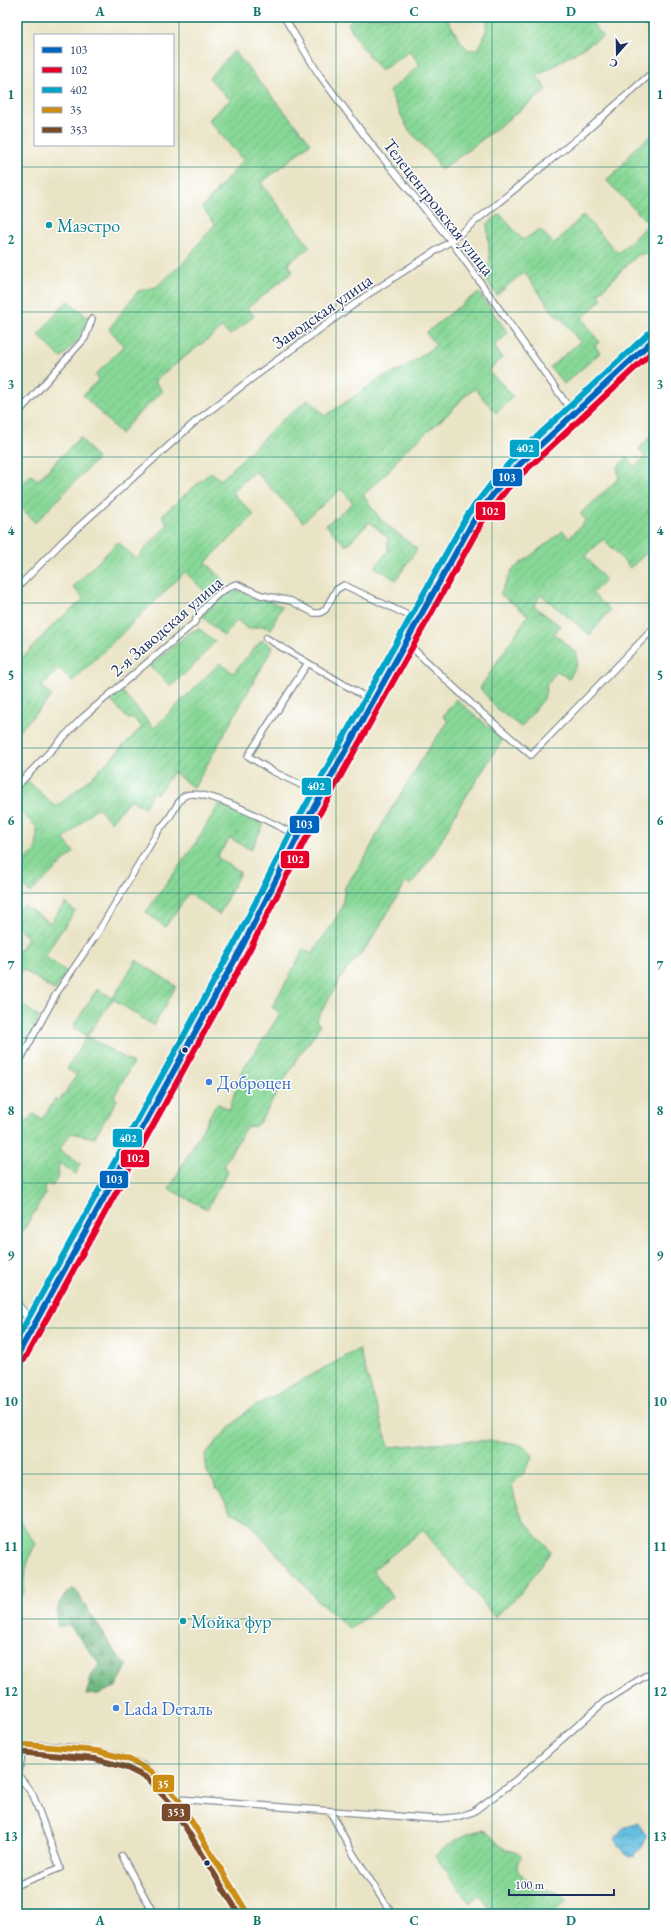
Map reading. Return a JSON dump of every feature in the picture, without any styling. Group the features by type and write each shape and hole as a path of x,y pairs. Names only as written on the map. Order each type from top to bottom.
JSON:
{"main road":[{"path":"17,1356 242,945 298,836 322,795 447,566 479,512 501,484 519,465 654,339"}],"street":[{"name":"Телецентровская улица","path":"284,17 297,37 307,57 345,109 451,241 573,413"},
{"path":"647,17 654,25"},
{"name":"Заводская улица","path":"17,588 68,536 131,482 196,422 251,379 367,296 451,241 584,133 654,71"},
{"path":"17,414 85,338 92,319"},
{"name":"2-я Заводская улица","path":"17,786 82,718 194,623 201,611 225,588 236,584 261,594 291,601 314,613 320,613 325,610 336,590 344,585 418,620"},
{"path":"406,642 474,706 531,755 654,628"},
{"path":"266,638 372,701"},
{"path":"308,663 248,756 272,771 322,795"},
{"path":"17,1066 56,994 97,934 160,828 168,822 182,797 191,793 216,798 298,836"},
{"path":"17,1304 34,1325"},
{"path":"177,1799 434,1819 457,1817 473,1812 516,1780 604,1702 645,1676 654,1674"},
{"path":"17,1744 57,1746 126,1758 157,1776 177,1799 248,1914"},
{"path":"17,1885 60,1868 33,1796 18,1779 24,1744"},
{"path":"330,1811 352,1852 392,1914"},
{"path":"122,1856 154,1914"}],"green space":[{"path":"350,17 446,17 461,42 469,50 477,49 482,42 486,30 487,17 587,17 603,36 537,76 547,90 441,170 436,160 408,129 389,91 420,65 410,51 381,71 361,46 348,23 352,21"},
{"path":"234,51 311,143 261,183 310,247 288,263 293,272 247,308 254,316 230,335 222,328 154,381 163,391 135,417 121,434 83,395 98,380 95,375 124,346 109,329 138,291 156,287 184,262 215,224 202,208 243,160 208,120 230,100 209,78"},
{"path":"654,134 654,250 637,256 598,294 602,299 582,318 599,342 595,346 600,353 564,384 550,367 580,342 563,320 555,315 524,272 497,295 480,271 490,263 487,224 500,214 523,240 540,229 554,244 583,215 618,253 649,224 606,180 619,169 635,148"},
{"path":"479,293 508,333 494,346 502,358 488,371 513,397 496,413 475,389 465,396 447,415 402,453 388,472 363,495 381,520 417,549 396,580 375,567 388,551 388,538 370,522 346,546 326,525 353,503 341,489 303,522 255,471 232,492 254,515 206,562 224,581 209,596 185,572 72,682 59,668 42,686 52,696 17,733 17,664 54,624 84,599 73,587 118,542 136,559 168,524 161,516 211,472 221,480 280,422 309,399 325,416 381,378 403,369 436,345 426,333 466,301"},
{"path":"68,300 87,317 82,336 61,358 38,335"},
{"path":"654,431 654,506 648,511 654,520 654,546 630,568 604,539 585,556 606,580 592,593 610,610 590,635 541,595 534,606 560,626 554,634 577,653 577,664 569,679 557,671 547,684 544,699 521,727 497,709 480,688 528,615 500,594 512,570 563,531 569,538 586,520 580,514 619,478 617,467 627,457 635,467 645,457 639,449"},
{"path":"80,437 97,459 35,523 17,502 17,490 31,475 38,480"},
{"path":"232,590 250,594 282,606 271,629 262,626 248,629 237,620 224,636 206,620 203,616 206,610"},
{"path":"199,629 215,641 196,663 171,686 149,666 192,631"},
{"path":"262,640 273,647 194,788 173,772 157,794 153,791 144,808 130,799 111,822 97,807 64,840 74,852 30,893 22,884 17,888 17,868 36,850 37,828 17,808 17,790 27,780 56,807 93,776 142,727 133,718 128,719 110,700 121,690 154,728 220,663 233,673"},
{"path":"456,699 503,739 458,809 436,850 411,885 406,882 369,944 344,973 316,1021 320,1025 308,1045 299,1055 260,1122 256,1126 246,1127 224,1165 228,1172 207,1209 169,1189 217,1103 229,1110 242,1070 280,1013 272,1007 304,949 312,953 332,925 342,907 345,887 366,856 385,819 431,745 448,722 443,716"},
{"path":"219,804 264,824 251,850 230,838 217,857 240,872 219,915 189,893 165,927 146,912 195,844"},
{"path":"65,903 75,911 44,956 67,972 55,991 23,969 17,978 17,954 28,937 17,928 17,909 25,906 50,923"},
{"path":"136,960 176,986 154,1026 113,999 87,1036 73,1027 97,989 113,998"},
{"path":"17,1001 39,1017 29,1040 17,1058"},
{"path":"87,1036 133,1063 114,1096 117,1100 94,1138 71,1133 59,1150 80,1164 76,1174 59,1163 57,1179 52,1186 47,1184 44,1189 45,1195 22,1232 17,1227 17,1135 33,1114 42,1119 55,1099 59,1101 77,1075 67,1069"},
{"path":"359,1349 389,1447 459,1441 498,1441 514,1443 525,1447 533,1456 524,1473 512,1485 518,1507 526,1522 551,1551 521,1593 495,1617 423,1530 373,1570 392,1597 350,1629 318,1601 249,1522 231,1511 207,1472 205,1455 219,1438 248,1410"},
{"path":"17,1518 36,1544 30,1555 24,1577 22,1597 17,1595"},
{"path":"74,1588 119,1658 128,1664 116,1687 98,1694 86,1695 92,1674 100,1664 70,1626 57,1626 59,1604 65,1595"},
{"path":"483,1830 502,1847 522,1857 518,1861 517,1870 536,1890 554,1890 567,1900 555,1911 558,1914 494,1914 480,1896 470,1903 435,1856 457,1839 470,1833"}],"water":[{"path":"638,1823 647,1837 643,1845 634,1856 628,1857 615,1839 624,1828"}],"transit line":[{"name":"402","path":"17,1339 236,941 291,832 468,514 495,479 513,459 649,333"},
{"name":"103","path":"17,1356 243,945 298,836 475,518 501,484 519,465 654,339"},
{"name":"102","path":"24,1360 250,949 305,840 482,522 507,489 654,350"},
{"name":"35","path":"17,1744 97,1751 128,1759 152,1772 178,1799 248,1914"},
{"name":"353","path":"17,1752 95,1759 125,1767 147,1778 171,1804 239,1914"}],"place":[{"name":"Маэстро","path":"49,225"},
{"name":"Доброцен","path":"209,1082"},
{"name":"Мойка фур","path":"183,1621"},
{"name":"Lada Dеталь","path":"116,1708"}]}
